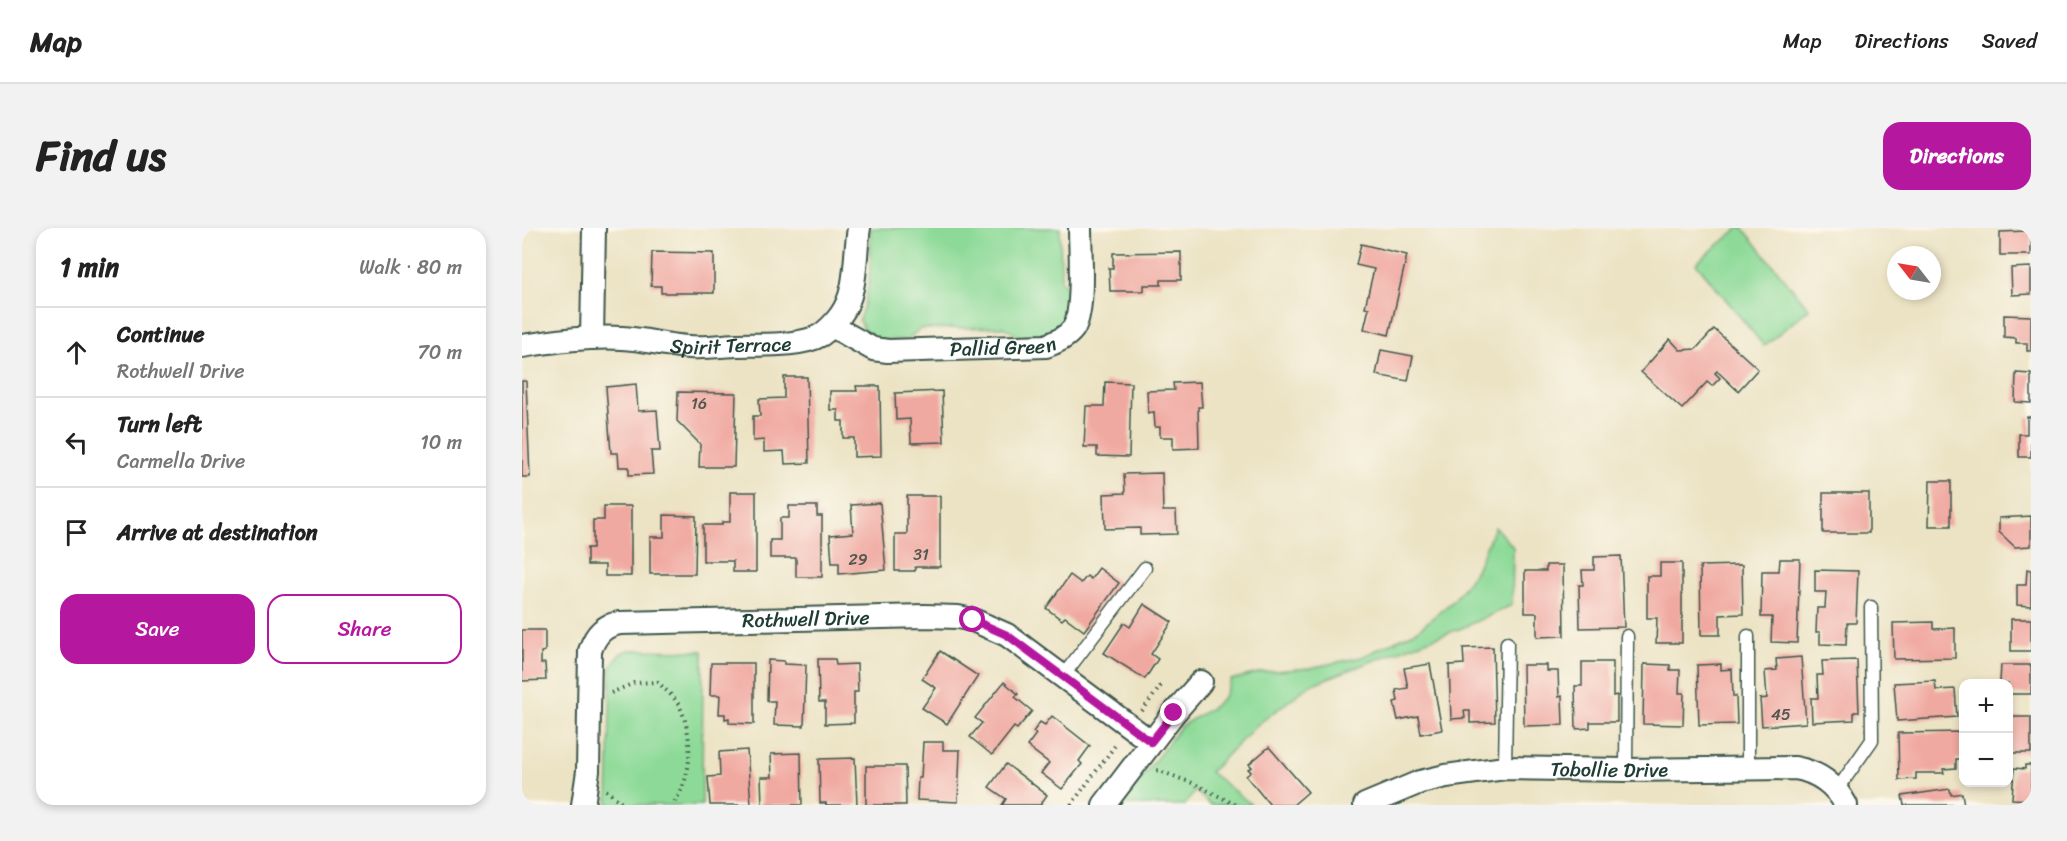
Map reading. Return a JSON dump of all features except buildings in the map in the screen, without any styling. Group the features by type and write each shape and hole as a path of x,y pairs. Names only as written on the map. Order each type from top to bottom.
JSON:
{"street":[{"path":"592,338 594,228"},
{"name":"Spirit Terrace","path":"522,346 592,338 624,338 690,347 809,340 821,335 832,326 842,314 849,300 854,280 859,228"},
{"name":"Pallid Green","path":"832,326 873,349 888,351 1046,346 1057,342 1075,327 1079,312 1080,228"},
{"name":"Rothwell Drive","path":"583,805 588,771 590,651 598,634 613,624 903,616 958,617 991,626 1007,635 1063,676 1145,751"},
{"path":"1104,805 1201,682"},
{"name":"Tobollie Drive","path":"1365,805 1390,793 1429,780 1505,768 1748,770 1795,768 1809,771 1820,777 1841,798"}],"lane":[{"path":"1063,676 1145,568"},
{"path":"1841,798 1872,740 1871,607"},
{"path":"1626,770 1627,636"},
{"path":"1748,636 1748,770"},
{"path":"1505,768 1507,643"}],"path":[{"path":"602,696 634,683 658,682 680,705 689,747 687,778 672,805"},
{"path":"1116,744 1145,751 1151,768 1195,784 1236,805"},
{"path":"599,784 624,805"}],"green space":[{"path":"872,228 1060,228 1061,281 1069,288 1068,310 1063,323 1049,334 1020,337 1003,327 920,329 906,340 876,340 866,333 859,320 868,287"},
{"path":"1739,228 1743,228 1809,309 1764,346 1696,263"},
{"path":"1495,527 1513,547 1512,605 1462,628 1310,685 1257,725 1210,772 1252,805 1211,805 1195,791 1185,805 1121,805 1181,726 1213,707 1224,697 1231,680 1262,672 1310,668 1362,657 1418,630 1454,600 1475,572"},
{"path":"628,650 703,651 702,805 608,805 611,666 621,653"}],"route":[{"path":"973,620 1007,635 1151,742 1174,713"}]}
